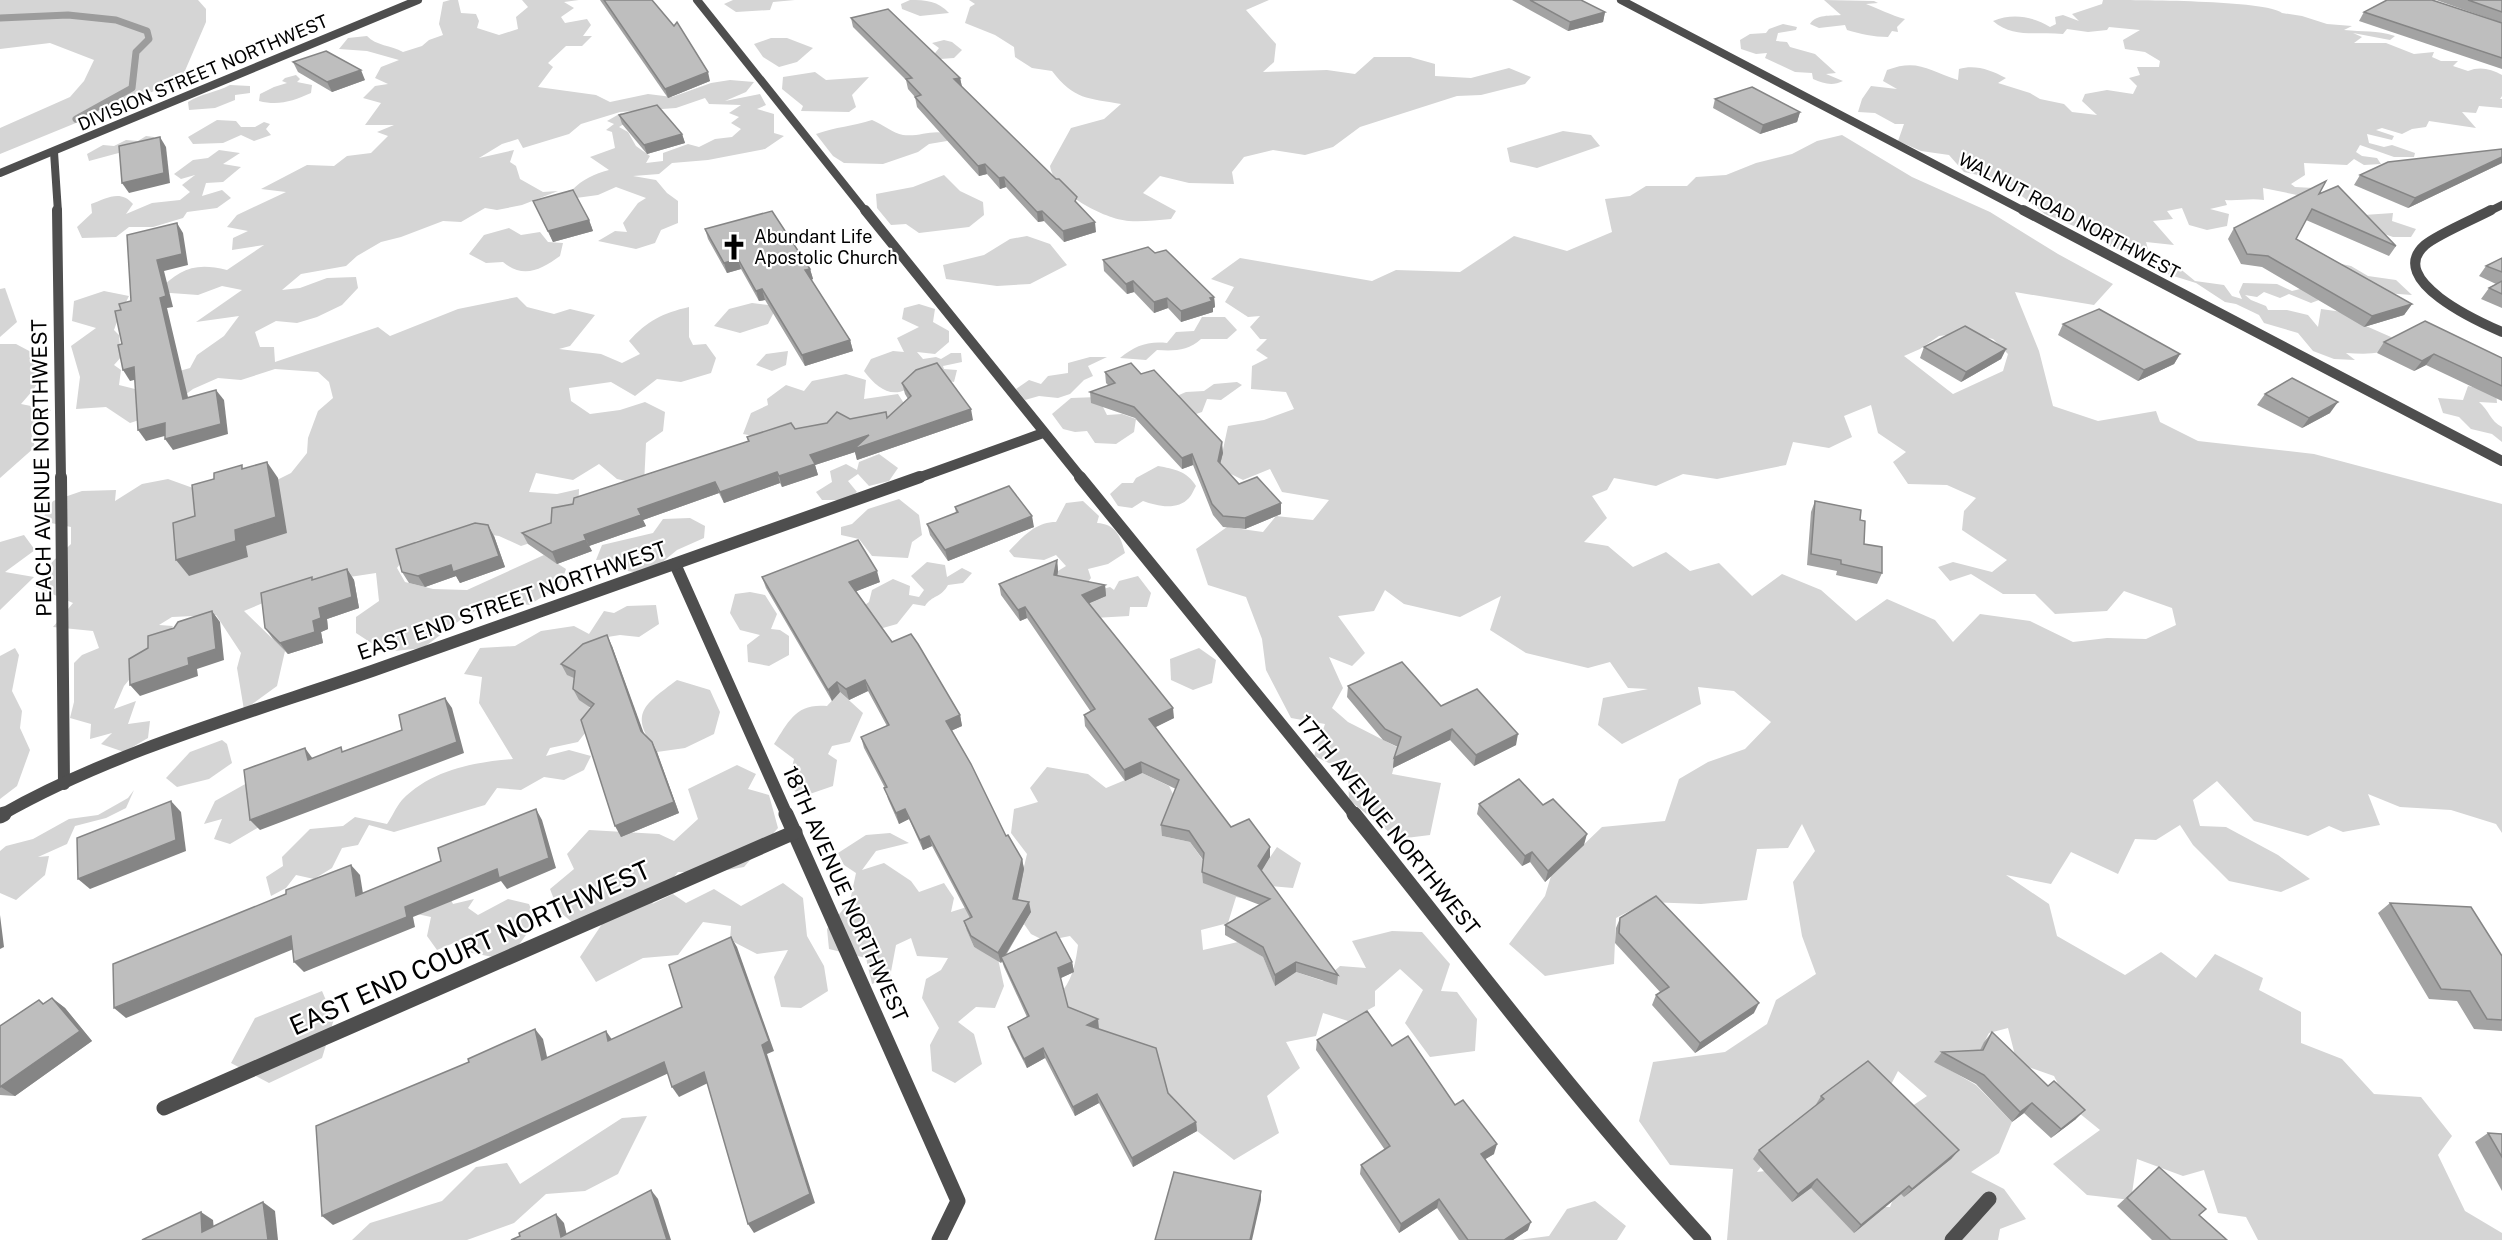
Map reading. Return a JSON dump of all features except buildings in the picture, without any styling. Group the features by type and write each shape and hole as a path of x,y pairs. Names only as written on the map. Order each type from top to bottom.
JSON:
{"street":[{"name":"DIVISION STREET NORTHWEST","path":"0,173 418,0"},
{"name":"17TH AVENUE NORTHWEST","path":"697,0 1043,433 1356,817 1550,1064 1664,1199 1704,1240"},
{"name":"WALNUT ROAD NORTHWEST","path":"1621,0 2502,461"},
{"name":"PEACH AVENUE NORTHWEST","path":"54,152 60,249 64,784"},
{"path":"2502,205 2425,244 2416,256 2417,273 2434,292 2454,308 2502,332"},
{"name":"EAST END STREET NORTHWEST","path":"0,816 33,797 144,750 1043,433"},
{"name":"18TH AVENUE NORTHWEST","path":"675,564 958,1201 939,1240"},
{"name":"EAST END COURT NORTHWEST","path":"164,1108 795,832"},
{"path":"1952,1240 1989,1199"}],"shaded area":[{"path":"0,0 198,0 206,9 206,22 181,80 0,154 0,128 70,97 84,81 94,60 50,43 0,49"},
{"path":"458,0 461,13 476,14 479,21 477,28 499,35 518,29 516,17 528,7 522,0 579,0 564,2 574,8 561,17 565,23 587,19 591,25 583,36 592,36 582,46 566,46 548,63 553,67 538,87 596,95 610,102 648,94 672,97 711,83 730,80 754,82 746,92 725,101 760,94 766,105 757,109 774,114 774,133 784,136 765,149 708,160 672,163 659,174 633,176 656,180 667,193 678,201 678,223 661,230 655,243 636,249 598,241 615,231 627,232 623,223 638,203 646,198 616,187 598,195 576,198 572,190 589,177 609,170 590,157 615,148 612,132 606,130 614,124 607,121 621,113 632,119 619,127 628,132 636,146 650,156 646,163 663,161 663,153 688,144 699,147 715,139 732,137 741,129 731,123 739,117 729,113 741,105 709,104 705,98 676,108 620,112 581,124 569,134 523,148 518,139 502,144 479,158 514,150 510,162 516,166 520,179 543,192 558,191 522,205 497,210 485,208 461,222 443,221 381,242 357,256 346,266 301,274 282,290 300,288 327,278 356,277 358,288 342,305 317,317 297,323 276,321 255,332 260,347 274,347 275,362 378,327 390,336 458,309 517,297 527,307 554,314 570,309 595,315 570,346 559,349 601,354 622,363 640,354 629,341 642,328 663,315 689,307 689,337 693,345 706,344 716,358 711,373 681,382 657,379 635,396 611,382 569,388 571,401 590,414 620,410 645,402 665,412 663,431 646,443 644,485 617,479 599,464 573,480 536,473 529,492 557,494 579,489 578,515 558,519 557,534 521,546 499,536 462,531 416,541 397,568 405,582 433,589 467,590 544,555 566,569 560,586 529,605 495,599 463,618 423,648 385,652 356,633 356,617 379,601 376,573 310,583 244,611 285,651 277,686 244,710 237,668 241,653 216,615 172,617 159,625 173,626 124,686 114,709 136,701 128,724 150,721 148,738 124,752 101,744 112,733 90,739 91,724 70,718 74,702 74,663 82,655 99,648 93,631 53,627 73,603 34,586 53,561 71,544 71,527 41,521 53,501 82,491 116,490 115,501 142,484 168,479 193,488 259,489 291,473 307,453 308,438 318,411 333,398 329,382 318,372 275,369 241,380 218,378 193,389 161,413 130,423 106,407 76,409 80,377 71,346 96,328 72,321 74,301 104,291 129,296 114,330 119,335 120,347 132,345 114,365 121,370 119,385 139,390 162,376 190,368 197,355 224,336 239,316 196,322 242,290 222,286 198,295 157,292 188,269 205,267 227,270 264,245 232,250 233,238 248,231 227,227 237,215 286,192 261,189 307,165 334,166 347,156 371,153 388,136 377,132 394,125 365,125 381,103 363,98 375,86 388,84 375,78 381,67 399,60 367,51 339,49 348,38 367,36 375,42 403,52 422,46 429,40 443,35 439,24 443,2"},
{"path":"733,0 795,0 773,2 770,10 736,12 724,4"},
{"path":"910,0 931,2 941,6 949,13 920,16 902,9 901,4"},
{"path":"969,0 1269,0 1246,10 1276,44 1274,62 1263,72 1327,70 1355,74 1374,57 1410,57 1435,64 1435,76 1471,78 1509,68 1531,77 1525,84 1481,95 1457,96 1360,127 1333,147 1305,155 1273,150 1244,157 1232,172 1234,184 1189,183 1160,176 1143,193 1176,211 1171,219 1129,221 1094,210 1070,195 1054,176 1050,166 1071,128 1104,119 1121,104 1090,99 1075,93 1067,88 1052,71 1032,68 1015,57 1014,47 995,35 965,23 970,7 975,4"},
{"path":"1824,0 1874,1 1878,3 1866,4 1905,19 1897,27 1898,32 1892,31 1888,37 1847,30 1845,25 1819,28 1810,24 1820,17 1841,15"},
{"path":"2103,0 2252,5 2327,24 2352,26 2344,30 2388,34 2395,36 2390,40 2353,33 2362,37 2354,43 2386,43 2414,54 2434,52 2432,57 2441,61 2458,61 2453,66 2468,71 2481,68 2498,73 2502,75 2500,99 2502,99 2502,108 2479,106 2476,113 2462,112 2476,128 2429,121 2426,127 2412,129 2402,134 2382,128 2376,130 2394,136 2392,140 2367,134 2369,143 2384,147 2392,145 2415,153 2414,157 2394,157 2360,145 2356,152 2362,156 2377,158 2381,164 2364,165 2354,159 2347,165 2304,163 2305,175 2291,184 2295,187 2314,188 2307,197 2263,188 2264,200 2225,200 2227,205 2210,209 2229,214 2227,226 2207,230 2189,225 2182,208 2167,211 2173,219 2153,221 2174,245 2146,242 2148,249 2134,254 2111,247 2100,237 2045,214 2001,180 1964,172 1949,155 1921,151 1898,141 1904,124 1895,124 1875,113 1858,112 1862,99 1871,86 1897,89 1883,81 1887,70 1907,65 1923,67 1958,80 1959,69 1971,67 1983,69 2006,78 1998,83 2030,93 2040,99 2064,104 2072,112 2097,115 2082,101 2085,94 2107,90 2133,94 2137,86 2129,78 2140,75 2137,67 2159,67 2160,61 2145,52 2125,49 2123,40 2140,30 2109,27 2107,30 2088,32 2067,29 2063,34 2026,33 2009,30 1993,21 2015,16 2036,20 2050,27 2056,24 2055,17 2063,15 2079,21 2072,14 2102,4"},
{"path":"1783,24 1797,27 1796,30 1778,33 1776,41 1787,42 1790,47 1815,54 1836,73 1826,74 1843,81 1832,84 1821,82 1813,79 1812,73 1795,72 1765,58 1767,53 1756,54 1741,49 1740,40 1750,34 1766,33 1769,29"},
{"path":"771,38 787,38 813,48 797,62 779,67 763,57 754,44"},
{"path":"944,40 952,42 962,50 954,58 932,57 939,48 932,43"},
{"path":"815,72 826,80 869,77 852,95 856,107 849,112 801,111 803,106 782,89 783,77"},
{"path":"296,75 300,79 297,82 312,85 311,93 286,102 259,101 260,94 287,83 282,81"},
{"path":"230,85 250,86 250,93 235,95 235,100 215,108 189,110 188,102"},
{"path":"217,120 236,121 241,127 255,127 264,122 270,124 266,129 271,135 254,141 241,135 223,143 193,144 188,137"},
{"path":"872,120 903,135 946,133 947,141 929,144 918,152 883,164 844,163 833,156 816,134"},
{"path":"1563,131 1591,135 1600,146 1537,168 1510,162 1507,148"},
{"path":"1842,135 1912,177 1990,212 2058,254 2113,284 2094,305 2015,292 2039,351 2053,406 2098,421 2156,411 2160,422 2198,441 2314,454 2502,504 2502,833 2496,824 2451,810 2400,807 2368,794 2380,825 2343,832 2329,826 2308,836 2254,821 2217,781 2193,800 2200,826 2226,827 2278,855 2310,879 2281,892 2229,881 2193,845 2180,825 2156,840 2135,839 2118,874 2071,852 2051,884 2006,875 2049,904 2057,936 2125,975 2161,952 2196,978 2215,954 2263,978 2259,990 2301,1012 2301,1043 2342,1059 2374,1094 2421,1097 2452,1136 2438,1155 2465,1211 2502,1233 2502,1240 2258,1240 2246,1217 2218,1213 2204,1170 2183,1176 2137,1159 2131,1200 2087,1195 2053,1164 2100,1130 2068,1104 2054,1076 2017,1063 2008,1028 1989,1033 1975,1060 1936,1062 1976,1085 2012,1122 1999,1153 1971,1172 2004,1189 2026,1219 2000,1229 1998,1240 1727,1240 1733,1169 1670,1165 1639,1121 1653,1062 1725,1052 1767,1024 1776,1000 1816,974 1802,936 1793,882 1815,851 1802,824 1788,848 1757,849 1747,900 1701,904 1647,902 1616,918 1614,964 1545,976 1509,944 1545,896 1551,876 1602,827 1665,821 1679,779 1708,762 1745,749 1771,722 1734,691 1698,687 1701,704 1622,744 1598,725 1603,698 1648,689 1628,688 1610,662 1588,668 1526,653 1490,630 1501,596 1460,617 1404,604 1385,590 1374,611 1338,616 1365,653 1352,666 1329,657 1343,688 1332,708 1348,722 1399,748 1392,774 1441,783 1430,835 1398,839 1349,800 1348,772 1314,756 1325,724 1291,718 1266,670 1262,639 1246,597 1208,585 1196,549 1227,527 1263,532 1276,516 1313,520 1329,500 1282,492 1270,469 1243,480 1219,468 1228,426 1264,420 1294,409 1286,392 1251,389 1252,366 1268,358 1256,350 1267,339 1260,339 1250,327 1260,316 1248,317 1225,302 1234,287 1211,279 1240,258 1372,281 1396,270 1460,272 1514,236 1567,251 1612,232 1605,199 1630,196 1646,186 1687,186 1696,177 1726,175 1756,163 1792,154 1817,141","holes":["1965,333 1993,339 2008,354 2003,371 1953,394 1904,356 1920,349 1939,336","1871,405 1878,433 1906,452 1893,462 1908,484 1947,485 1976,498 1964,511 1962,530 2007,560 1992,572 1953,562 1938,567 1950,581 1971,574 2003,594 2035,594 2055,614 2107,611 2124,591 2172,608 2176,625 2146,639 2107,638 2073,642 2030,621 1980,614 1953,642 1935,620 1887,599 1856,621 1821,590 1782,574 1752,596 1719,563 1690,571 1666,552 1633,567 1608,546 1584,542 1607,518 1592,496 1607,490 1614,478 1656,486 1683,474 1717,479 1786,465 1793,442 1829,448 1852,437 1844,416","1898,1071 1927,1096 1890,1121 1896,1192 1890,1207 1842,1207 1808,1166 1757,1172 1790,1128 1880,1106"]},
{"path":"146,136 154,137 152,144 89,161 87,154 103,145 114,146 126,140 138,141"},
{"path":"219,150 240,153 223,164 241,167 223,182 206,183 202,196 222,190 231,198 217,208 187,212 183,218 153,227 129,227 116,237 82,238 77,227 92,213 91,204 113,196 123,197 133,204 126,214 152,203 180,200 190,192 182,185 195,175 181,179 174,174 193,160 208,158"},
{"path":"944,175 960,191 983,202 984,215 969,227 919,233 906,224 891,225 877,208 876,194 913,187"},
{"path":"2393,213 2392,221 2416,229 2411,237 2393,237 2364,227 2364,215"},
{"path":"509,228 521,235 540,232 548,242 563,243 560,256 539,269 525,271 510,267 503,262 486,263 469,254 484,235"},
{"path":"1027,236 1050,244 1067,265 1030,284 997,286 946,279 943,265 984,255 1010,239"},
{"path":"2323,260 2351,266 2368,276 2396,280 2412,295 2385,293"},
{"path":"2165,265 2178,267 2195,281 2224,285 2232,296 2242,299 2239,292 2243,283 2277,284 2292,291 2304,288 2319,300 2311,303 2289,294 2280,298 2264,292 2257,297 2245,295 2266,306 2268,310 2287,310 2308,315 2318,327 2321,309 2350,313 2366,326 2391,337 2398,346 2366,354 2346,353 2355,360 2334,359 2313,351 2298,333 2264,323 2259,315 2236,304 2225,302 2196,283 2167,274"},
{"path":"5,288 17,322 0,337 0,289"},
{"path":"752,303 777,306 768,324 740,333 714,326 729,309"},
{"path":"919,304 935,309 933,322 949,331 949,342 935,354 917,352 923,359 936,357 941,359 951,353 961,353 962,362 943,366 944,369 957,370 954,382 944,380 939,374 919,375 918,381 910,387 902,391 888,391 876,384 864,371 871,359 893,351 904,352 897,338 919,327 902,319 904,308"},
{"path":"1202,317 1225,317 1237,330 1227,339 1201,339 1191,346 1180,349 1157,350 1146,360 1120,358 1142,345 1167,343 1176,332 1194,331"},
{"path":"0,344 16,344 33,353 33,364 46,369 34,389 21,404 51,410 31,432 35,447 0,478"},
{"path":"788,351 786,365 772,371 756,365 766,354"},
{"path":"1090,357 1107,357 1088,366 1093,376 1084,380 1070,394 1058,398 1039,396 1025,400 1016,389 1029,380 1041,384 1048,376 1068,373 1068,363"},
{"path":"846,374 866,380 864,399 898,394 909,411 893,425 863,435 840,423 830,434 802,440 796,431 769,439 743,434 751,413 768,405 767,399 786,385 804,391 812,381"},
{"path":"1237,382 1242,385 1221,400 1207,399 1202,412 1194,415 1171,414 1165,401 1186,392 1204,391 1214,384"},
{"path":"2468,386 2496,392 2497,403 2479,402 2502,427 2502,442 2492,434 2471,429 2459,417 2443,413 2438,398 2463,400"},
{"path":"1098,397 1107,415 1122,414 1136,419 1134,432 1116,444 1095,443 1087,431 1075,432 1063,429 1052,414 1071,398"},
{"path":"879,454 898,468 889,481 869,486 858,474 848,481 857,492 845,500 822,500 816,492 832,482 830,471 846,464 857,470 859,462"},
{"path":"1158,466 1189,477 1196,486 1189,498 1173,506 1161,506 1143,501 1132,508 1118,506 1110,494 1122,483 1133,483 1136,478"},
{"path":"899,499 919,515 922,535 912,542 908,558 872,556 859,539 841,535 841,527 852,524 868,509"},
{"path":"1083,501 1099,516 1097,523 1109,526 1117,532 1125,553 1108,564 1088,569 1091,578 1086,585 1057,580 1058,571 1066,566 1056,555 1044,560 1014,557 1009,551 1036,527 1056,522 1066,503"},
{"path":"690,518 705,526 704,538 677,550 660,564 634,572 615,569 619,559 596,560 602,545 653,533 663,519"},
{"path":"24,535 35,550 5,572 34,577 0,610 0,542"},
{"path":"927,562 945,565 947,577 962,568 972,573 963,583 948,585 925,606 913,604 897,624 865,633 849,617 869,602 872,590 893,579 910,586 909,595 919,597 924,590 911,576"},
{"path":"1138,576 1151,593 1147,607 1130,607 1129,616 1094,618 1085,610 1096,591 1110,587 1114,590 1119,581"},
{"path":"750,592 765,595 777,614 771,629 780,630 789,636 789,655 769,666 748,662 747,645 760,635 740,630 730,613 735,594"},
{"path":"656,605 659,624 639,637 620,635 595,639 584,671 583,688 589,707 596,719 578,742 550,748 546,756 569,750 591,756 584,770 564,780 544,777 521,790 497,788 485,805 394,832 369,825 358,845 342,848 332,868 314,879 296,875 286,888 271,896 266,877 283,866 282,857 310,829 343,826 355,817 387,824 402,800 426,781 468,765 513,759 479,703 482,677 464,674 480,648 515,646 541,631 574,626 589,634 604,611 614,613 627,606"},
{"path":"15,648 19,655 12,691 22,711 20,728 30,750 17,786 0,799 0,656"},
{"path":"1199,648 1216,660 1212,683 1193,690 1171,680 1170,659"},
{"path":"677,680 710,690 720,712 714,734 685,748 657,752 643,728 644,711 656,696"},
{"path":"840,692 863,713 850,742 832,746 828,754 837,760 833,786 801,797 788,784 794,759 774,744 794,715 808,707 827,706"},
{"path":"222,740 227,744 232,763 209,779 177,787 166,778 190,752"},
{"path":"737,765 756,774 748,789 769,795 778,828 744,867 716,872 678,872 652,904 673,894 686,903 714,889 741,906 783,883 803,898 807,936 824,966 828,991 801,1008 781,1007 774,977 788,950 757,954 730,940 731,926 703,922 678,955 643,958 596,982 580,957 604,921 575,925 558,910 550,889 574,869 567,854 589,830 659,834 674,841 698,819 688,789"},
{"path":"1047,767 1088,774 1106,788 1142,773 1169,786 1176,800 1162,836 1190,842 1205,863 1258,875 1277,847 1301,863 1293,888 1269,886 1262,902 1236,897 1228,923 1201,930 1203,950 1238,942 1263,957 1275,985 1296,972 1323,981 1340,966 1366,968 1352,941 1392,931 1422,932 1450,964 1441,991 1457,992 1477,1019 1475,1051 1430,1057 1405,1023 1423,990 1400,969 1375,991 1375,1006 1348,1021 1323,1013 1316,1036 1286,1042 1300,1068 1267,1096 1279,1133 1234,1160 1197,1131 1099,1029 1070,1017 1063,990 1072,974 1078,945 1070,936 1045,941 1031,934 1024,924 1031,912 1014,909 1027,854 1011,833 1014,809 1038,802 1030,788"},
{"path":"247,783 259,827 230,844 214,839 222,819 204,824 215,801"},
{"path":"134,790 126,808 106,818 75,826 67,844 38,857 49,856 45,875 16,900 0,893 0,851 6,846 33,839 69,819 98,815 128,798"},
{"path":"890,833 909,843 876,851 862,870 884,863 911,881 919,892 944,883 954,898 951,912 970,906 979,920 967,931 974,947 998,959 1004,986 995,1008 976,1007 958,1022 974,1034 982,1064 955,1083 932,1071 930,1045 939,1028 922,998 926,979 941,970 948,958 917,956 911,938 896,945 890,977 872,984 866,958 829,949 827,929 850,901 856,873 844,865 838,853 866,835"},
{"path":"445,888 453,904 474,899 468,908 478,915 508,899 529,904 536,921 518,946 493,957 467,952 456,942 437,950 427,936 431,917 417,914"},
{"path":"322,991 334,1019 322,1058 269,1083 231,1063 255,1018"},
{"path":"647,1116 618,1174 585,1191 546,1194 514,1223 467,1240 352,1240 370,1223 442,1201 476,1167 507,1163 520,1184 622,1118"},
{"path":"1595,1201 1626,1226 1617,1240 1519,1240 1549,1236 1567,1209"}],"waterway":[{"path":"0,18 68,15 116,20 147,31 149,39 136,52 132,88 76,119"}],"place":[{"name":"Abundant Life Apostolic Church","path":"734,247"}]}
